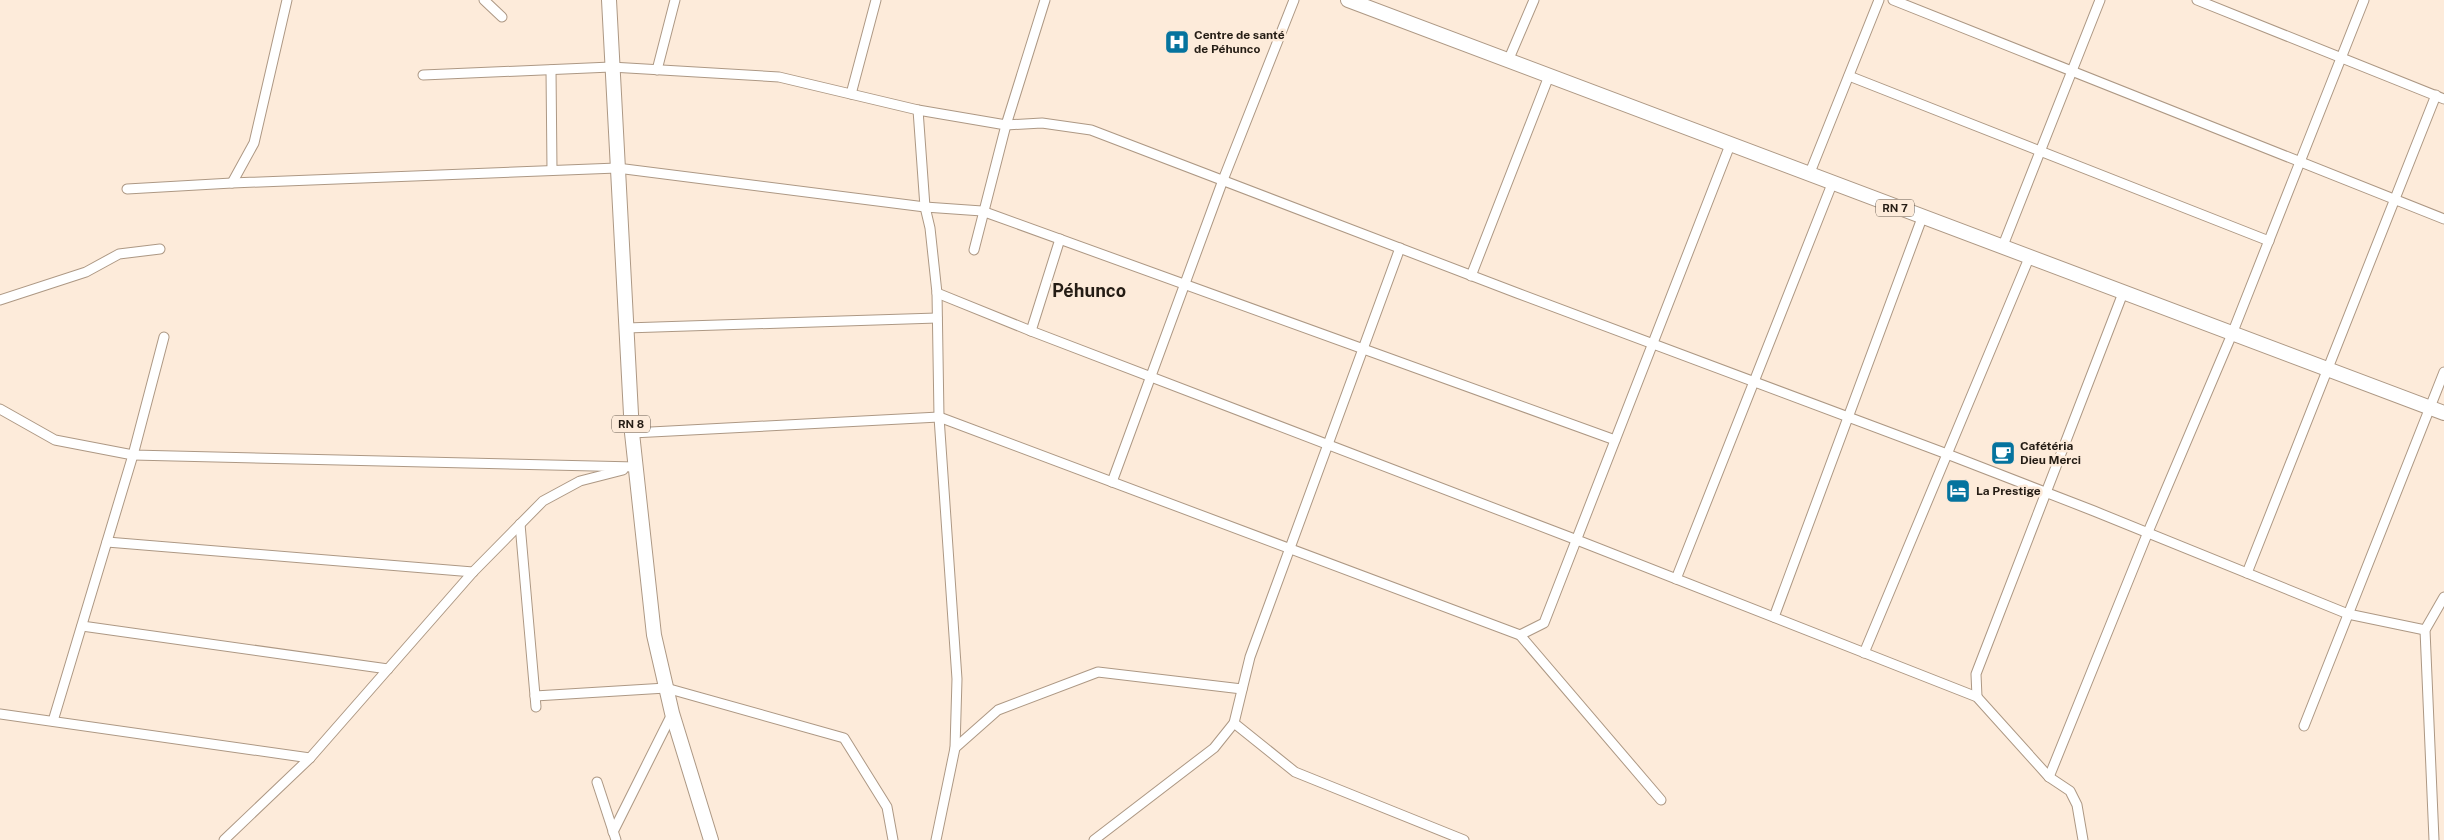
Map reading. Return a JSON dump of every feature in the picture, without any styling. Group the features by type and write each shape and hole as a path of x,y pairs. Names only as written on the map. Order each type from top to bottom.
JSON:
{"main road":[{"name":"RN 8","path":"608,0 632,432 654,635 672,713 711,840"},
{"name":"RN 7","path":"1348,0 1922,218 2444,413"}],"street":[{"path":"232,183 254,143 287,0"},
{"path":"484,0 502,17"},
{"path":"657,70 674,0"},
{"path":"851,94 876,0"},
{"path":"974,250 982,211 1006,125 1045,0"},
{"path":"1112,482 1224,180 1294,0"},
{"path":"1508,61 1534,0"},
{"path":"1809,175 1878,0"},
{"path":"1893,0 2444,219"},
{"path":"2002,248 2100,0"},
{"path":"2197,0 2440,97 2394,200 2247,573"},
{"path":"2050,777 2148,532 2232,334 2364,0"},
{"path":"423,75 611,67 779,77 918,110 1006,125 1042,123 1091,130 1471,276 2047,492 2348,614 2425,630"},
{"path":"551,70 552,170"},
{"path":"1471,276 1549,76"},
{"path":"1849,76 2269,240"},
{"path":"918,110 925,207 930,228 937,293 939,417 957,679 955,748 936,840"},
{"path":"1520,635 1544,623 1730,145"},
{"path":"127,189 617,168 925,207 982,211 1616,440"},
{"path":"1676,579 1832,184"},
{"path":"1774,617 1922,218"},
{"path":"1031,331 1060,239"},
{"path":"1094,840 1214,748 1234,722 1250,657 1400,248"},
{"path":"0,300 86,272 119,254 160,249"},
{"path":"1864,653 2029,258"},
{"path":"937,293 1977,697 2050,777 2070,791 2078,805 2083,840"},
{"path":"1977,697 1976,674 2122,293"},
{"path":"626,328 937,318"},
{"path":"53,721 133,454 164,337"},
{"path":"2304,726 2444,372"},
{"path":"0,409 55,440 133,454 636,467"},
{"path":"632,432 939,417 1520,635 1661,800"},
{"path":"224,840 310,758 473,572 543,501 580,481 636,467"},
{"path":"520,524 536,707"},
{"path":"107,542 473,572"},
{"path":"2434,840 2425,630 2444,597"},
{"path":"82,626 388,669"},
{"path":"955,748 998,710 1098,672 1242,689"},
{"path":"535,696 666,688 844,738 888,807 893,840"},
{"path":"615,836 672,713"},
{"path":"0,714 310,758"},
{"path":"1234,722 1295,772 1464,840"},
{"path":"597,782 615,836"}],"place":[{"name":"Centre de santé de Péhunco","path":"1177,42"},
{"name":"Cafétéria Dieu Merci","path":"2003,453"},
{"name":"La Prestige","path":"1958,491"}],"district":[{"name":"Péhunco","path":"1089,291"}]}
